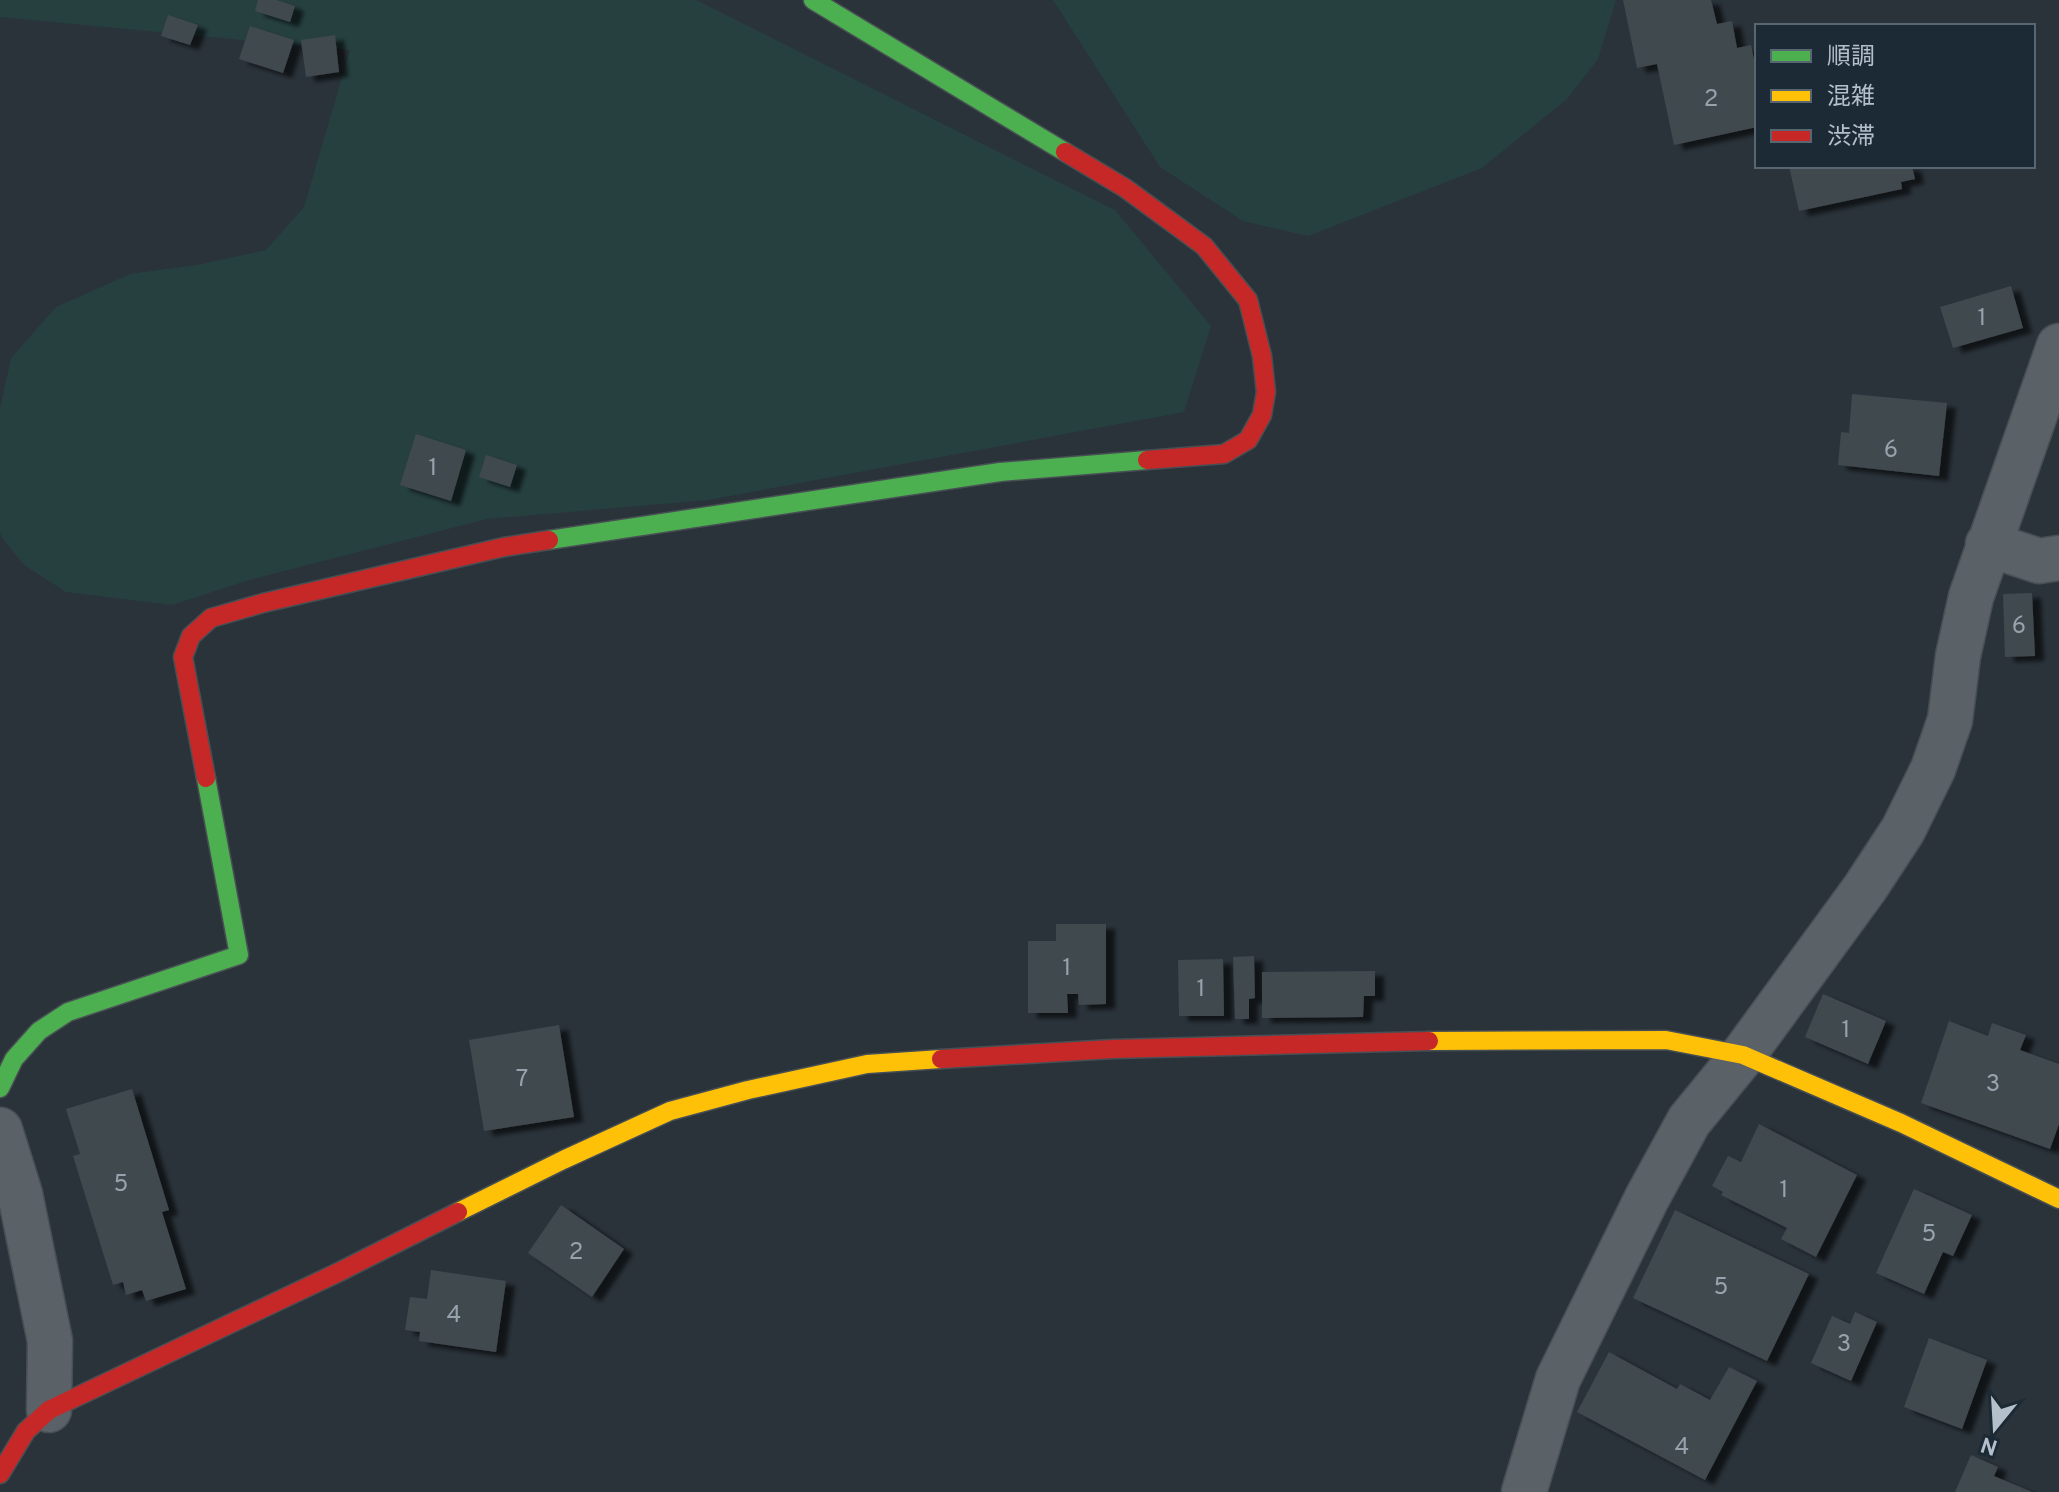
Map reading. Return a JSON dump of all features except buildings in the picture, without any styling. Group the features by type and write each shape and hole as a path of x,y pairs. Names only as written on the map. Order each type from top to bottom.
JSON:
{"street":[{"path":"0,1088 14,1059 39,1031 68,1012 239,955 183,657 191,636 211,618 504,547 1000,472 1224,454 1248,440 1262,415 1266,392 1262,356 1248,300 1204,246 1125,188 813,0"},
{"path":"1524,1492 1558,1379 1647,1198 1689,1121 1743,1055 1872,876 1903,830 1933,769 1950,720 1958,656 1971,597 2059,346"},
{"path":"1988,544 2039,561 2059,558"},
{"path":"0,1474 26,1431 49,1410 339,1272 563,1160 670,1111 867,1064 1113,1049 1411,1041 1666,1040 1743,1055 1901,1123 2059,1199"},
{"path":"0,1130 20,1194 50,1341 49,1410"}],"green space":[{"path":"0,0 696,0 1115,210 1211,326 1184,412 708,500 487,519 249,580 172,605 66,592 24,565 0,532 0,409 11,358 56,307 130,274 197,265 266,250 304,207 350,50 0,17"},
{"path":"1053,0 1616,0 1598,59 1567,99 1482,168 1308,236 1243,221 1160,167"}],"traffic: fast":[{"path":"813,0 1065,152"},
{"path":"549,540 1000,472 1147,460"},
{"path":"0,1088 14,1059 39,1031 68,1012 239,955 206,778"}],"traffic: slow":[{"path":"1429,1041 1666,1040 1743,1055 1901,1123 2059,1199"},
{"path":"458,1212 670,1111 867,1064 941,1059"}],"traffic: jam":[{"path":"1065,152 1125,188 1204,246 1248,300 1262,356 1266,392 1262,415 1248,440 1224,454 1147,460"},
{"path":"206,778 183,657 191,636 211,618 504,547 549,540"},
{"path":"941,1059 1113,1049 1429,1041"},
{"path":"0,1474 26,1431 49,1410 458,1212"}]}
